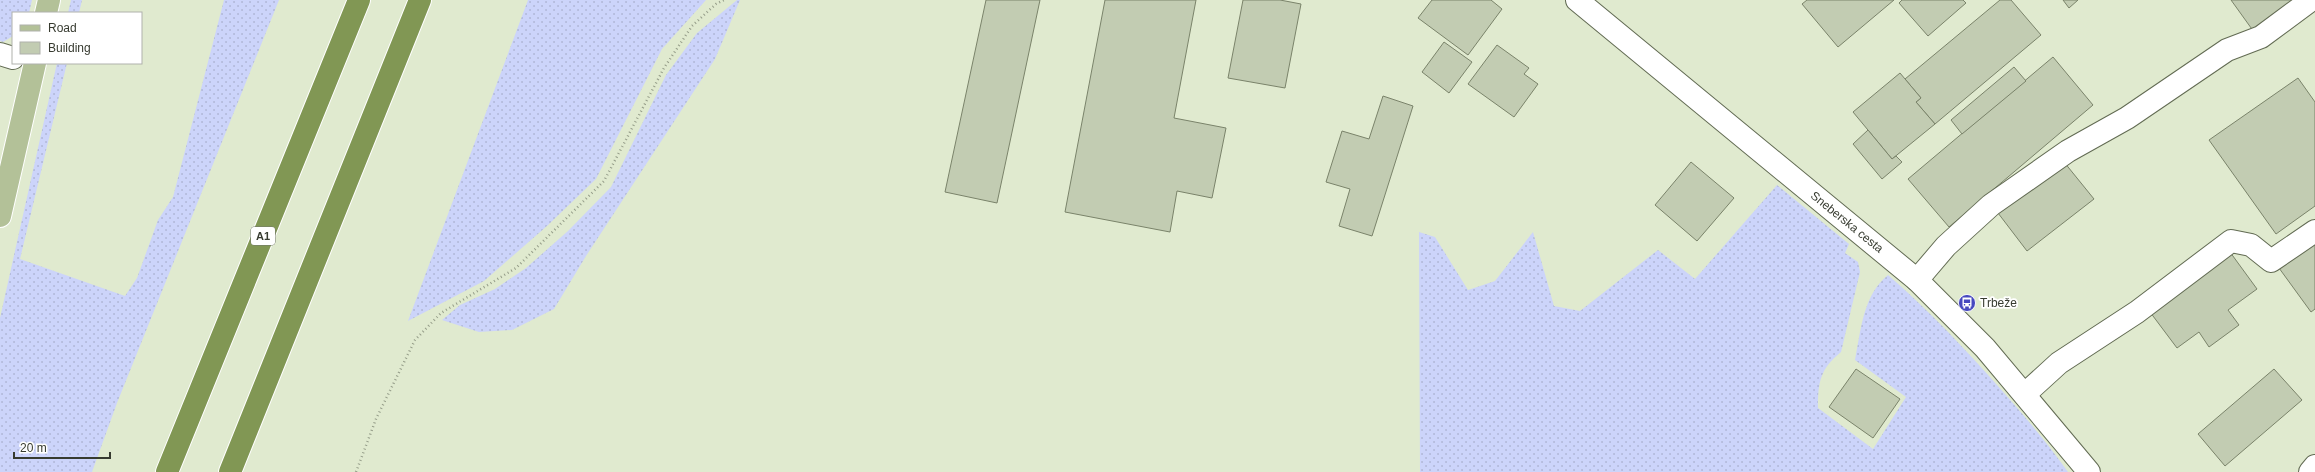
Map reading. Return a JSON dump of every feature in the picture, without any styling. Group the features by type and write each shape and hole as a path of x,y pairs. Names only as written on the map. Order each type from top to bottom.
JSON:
{"highway":[{"name":"A1","path":"167,472 359,0"},
{"path":"230,472 420,0"}],"main road":[{"path":"46,12 49,0"},
{"path":"0,216 32,64"}],"street":[{"name":"Sneberska cesta","path":"1577,0 1917,280 1984,348 2025,394 2089,472"},
{"path":"1917,280 1946,246 1991,205 2068,151 2128,118 2227,50 2261,37 2311,0"},
{"path":"0,54 12,58"},
{"path":"2025,394 2059,363 2137,312 2231,241 2251,245 2271,261 2315,231"},
{"path":"2310,472 2315,466"}],"path":[{"path":"356,472 376,419 414,340 441,313 516,268 560,227 604,181 664,68 692,26 716,4 724,0"}],"shaded area":[{"path":"0,0 32,0 29,12 12,12 12,37 3,42 0,41"},
{"path":"71,0 82,0 79,12 68,12"},
{"path":"224,0 279,0 117,403 92,472 0,472 0,318 57,64 67,64 20,259 125,296 137,278 158,220 173,197"},
{"path":"528,0 706,0 662,49 596,179 547,226 484,281 408,321"},
{"path":"737,0 740,0 715,59 586,256 554,309 512,330 479,332 442,320 460,305 495,289 526,268 568,231 611,187 666,75 697,33"},
{"path":"1777,185 1849,244 1845,253 1858,262 1860,272 1841,352 1824,370 1820,383 1818,408 1873,449 1906,397 1855,360 1861,325 1868,303 1873,292 1888,275 1934,317 1977,363 2030,423 2068,472 1420,472 1419,232 1435,237 1468,290 1495,281 1533,232 1554,306 1580,311 1658,250 1695,279"}],"building":[{"path":"986,0 1040,0 997,203 945,192"},
{"path":"1105,0 1196,0 1174,118 1226,128 1212,198 1177,191 1170,232 1065,212"},
{"path":"1243,0 1280,0 1301,4 1285,88 1228,78"},
{"path":"1432,0 1491,0 1502,9 1468,55 1418,18"},
{"path":"1807,0 1894,0 1838,47 1802,4"},
{"path":"1902,0 1963,0 1966,3 1928,36 1899,3"},
{"path":"2000,0 2011,0 2041,35 1935,124 1916,102 1921,98 1905,79"},
{"path":"2063,0 2078,0 2069,8"},
{"path":"2231,0 2300,0 2254,32"},
{"path":"1444,42 1472,62 1449,93 1422,72"},
{"path":"1497,45 1529,68 1524,74 1538,84 1514,117 1468,84"},
{"path":"2053,57 2093,105 1949,227 1908,179"},
{"path":"2014,67 2026,81 1962,134 1951,120"},
{"path":"1900,73 1921,98 1916,102 1935,124 1892,159 1853,112"},
{"path":"2298,78 2315,102 2315,206 2276,234 2209,140"},
{"path":"1383,96 1413,106 1372,236 1339,226 1350,189 1326,182 1342,131 1369,139"},
{"path":"1868,130 1892,159 1896,156 1902,162 1882,179 1853,144"},
{"path":"1691,162 1734,198 1697,241 1655,205"},
{"path":"2064,162 2094,199 2027,251 1998,213"},
{"path":"2315,243 2315,309 2311,312 2279,268"},
{"path":"2230,252 2257,289 2228,310 2239,325 2209,347 2199,332 2177,348 2150,312"},
{"path":"1856,369 1900,399 1873,438 1829,407"},
{"path":"2274,369 2302,400 2225,466 2198,434"}],"place":[{"name":"Trbeže","path":"1967,303"}]}
